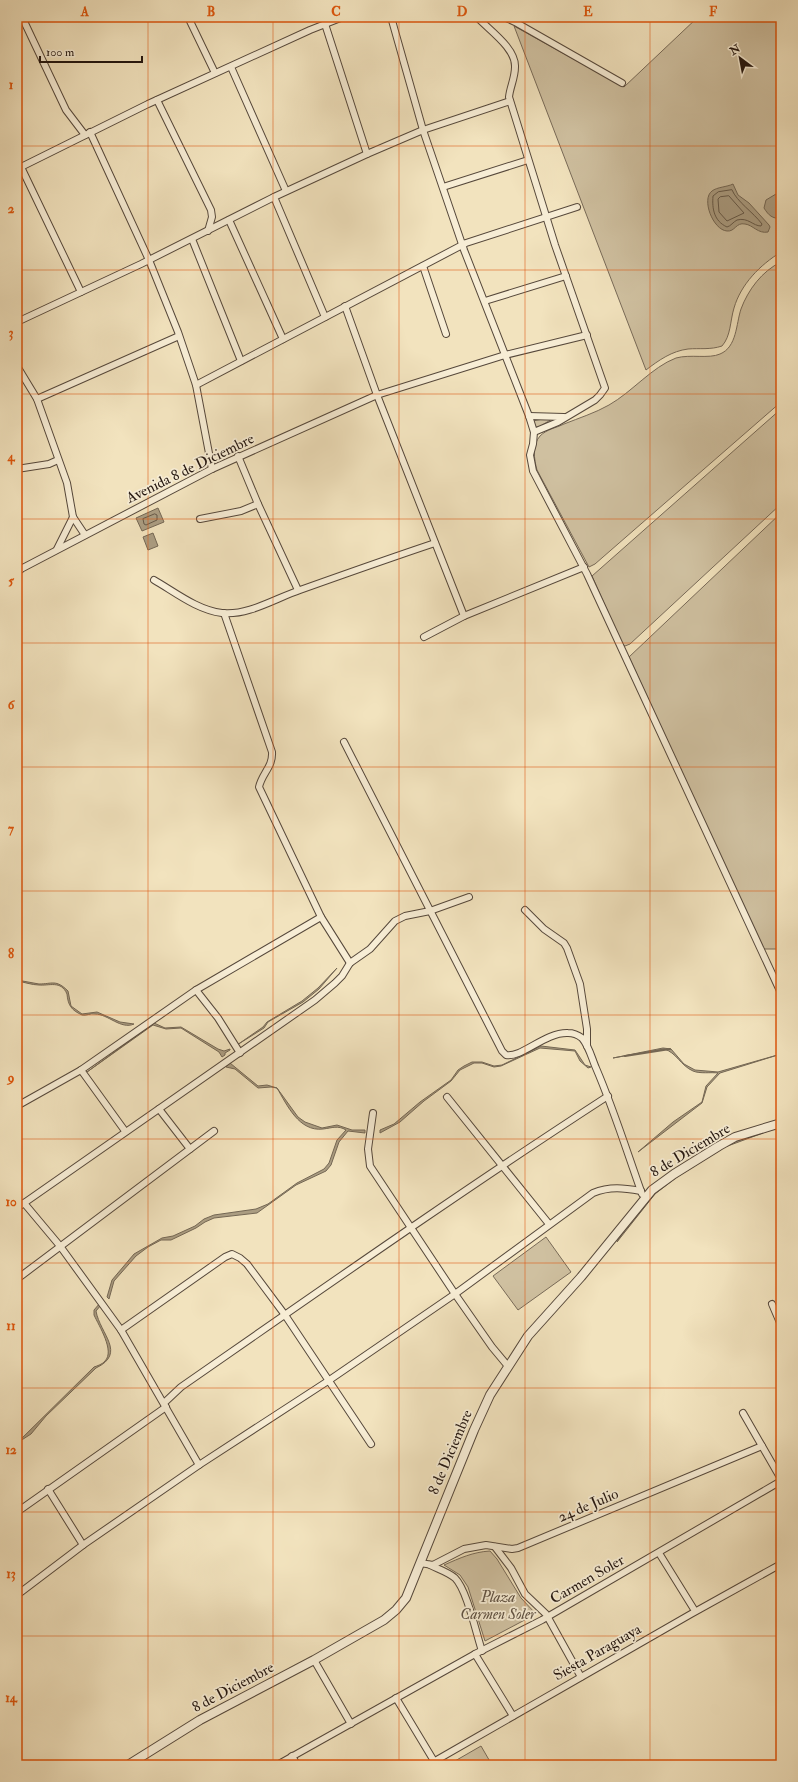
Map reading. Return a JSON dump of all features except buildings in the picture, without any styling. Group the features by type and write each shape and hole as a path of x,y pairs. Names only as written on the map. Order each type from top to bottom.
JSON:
{"street":[{"path":"22,17 66,110 87,134 149,260 179,336 196,385 212,468"},
{"path":"188,17 215,73"},
{"path":"81,292 19,168 157,100 343,17"},
{"path":"391,17 423,130 462,245 529,416 534,432 530,455 533,471 584,568 781,993"},
{"path":"477,17 510,51 514,59 515,67 514,76 510,87 510,101 546,217 605,388 595,400 550,426 534,432"},
{"path":"504,17 622,83"},
{"path":"325,24 367,154"},
{"path":"231,67 286,191"},
{"path":"157,100 211,210 212,217 208,231"},
{"path":"17,322 149,260 286,191 367,154 423,130 510,101"},
{"path":"443,187 528,160"},
{"path":"274,197 325,317"},
{"path":"196,385 462,245 577,207"},
{"path":"229,220 283,339"},
{"path":"192,239 241,361"},
{"path":"423,266 446,334"},
{"path":"485,301 566,276"},
{"path":"345,306 464,616"},
{"name":"Avenida 8 de Diciembre","path":"18,570 212,468 378,395 505,355 586,335"},
{"path":"37,399 179,336"},
{"path":"17,366 37,399 67,483 73,517 85,535"},
{"path":"529,416 564,417"},
{"path":"238,456 258,504 298,590"},
{"path":"17,469 49,464 58,460"},
{"path":"200,519 230,514 258,504"},
{"path":"57,550 73,517"},
{"path":"154,580 198,605 224,613 253,608 298,590 436,543"},
{"path":"17,560 18,570"},
{"path":"424,637 464,616 584,568"},
{"path":"224,613 272,752 273,759 270,768 261,779 259,787 321,917 350,963"},
{"path":"344,742 504,1054 510,1056 547,1037 567,1033 574,1034 582,1038 587,1046 608,1096 642,1195"},
{"path":"17,1208 293,1016 335,983 350,963 370,949 395,921 405,916 430,911 468,897"},
{"path":"525,910 544,929 564,943 567,948 580,984 587,1029 587,1046"},
{"path":"17,1106 81,1070 196,990 321,917"},
{"path":"196,990 218,1018 240,1053"},
{"path":"81,1070 125,1132"},
{"path":"17,1512 165,1405 181,1388 501,1165 608,1096"},
{"path":"447,1097 549,1224"},
{"path":"159,1109 190,1149"},
{"path":"373,1113 368,1149 370,1166 455,1294 507,1366"},
{"name":"8 de Diciembre","path":"128,1765 200,1720 314,1660 390,1616 406,1598 474,1430 490,1395 507,1366 528,1336 581,1277 642,1195 735,1137 781,1123"},
{"path":"17,1279 214,1131"},
{"path":"17,1594 82,1545 199,1465 328,1381 455,1294 593,1193 602,1189 622,1187 642,1195"},
{"path":"24,1203 60,1246 121,1330 199,1465"},
{"path":"121,1330 225,1257 232,1254 247,1264 285,1315 328,1381 372,1444"},
{"path":"772,1304 781,1325"},
{"path":"743,1413 781,1480"},
{"name":"24 de Julio","path":"430,1565 436,1564 464,1549 486,1545 518,1548 762,1446"},
{"name":"Carmen Soler","path":"276,1765 475,1654 548,1616 659,1553 781,1480"},
{"path":"48,1489 82,1545"},
{"path":"495,1547 507,1562 526,1594 548,1616 581,1677"},
{"path":"659,1553 696,1611"},
{"path":"420,1563 430,1565 454,1577 460,1585 466,1599 482,1651"},
{"name":"Siesta Paraguaya","path":"428,1765 696,1611 781,1564"},
{"path":"475,1654 512,1716"},
{"path":"314,1660 351,1724"},
{"path":"396,1698 434,1761"},
{"path":"292,1756 297,1765"}],"green space":[{"path":"698,17 781,17 781,252 759,269 746,283 737,299 727,338 722,346 682,350 661,359 646,370 514,26 624,87"},
{"path":"781,262 781,402 595,564 589,567 537,470 534,452 537,440 549,430 593,413 609,405 650,373 667,362 681,357 716,355 726,351 733,341 741,309 752,288 768,270"},
{"path":"781,409 781,504 630,644 625,646 622,644 592,576"},
{"path":"552,417 552,419 539,427 535,427 533,421"},
{"path":"781,513 781,949 763,949 629,657"},
{"path":"546,1237 571,1272 518,1310 493,1276"},
{"name":"Plaza Carmen Soler","path":"490,1551 497,1559 521,1598 536,1614 485,1641 468,1587 460,1575 444,1565 472,1554"},
{"path":"481,1746 492,1765 448,1765"}],"water":[{"path":"733,184 738,195 749,203 769,225 770,227 768,232 761,232 748,225 742,224 730,231 727,231 722,229 713,220 708,207 709,195 714,190"},
{"path":"781,193 781,219 771,216 764,208 766,200 776,194"},
{"path":"158,508 164,522 142,531 136,518"},
{"path":"153,533 158,546 148,550 143,537"},
{"path":"337,968 319,989 303,1002 268,1022 264,1028 237,1045 263,1027 267,1022 302,1001 318,988"},
{"path":"17,980 39,984 51,983 60,985 68,991 71,1006 82,1014 97,1012 120,1022 134,1024 124,1025 100,1015 82,1015 71,1007 67,994 62,987 58,985 34,985"},
{"path":"154,1023 165,1028 181,1027 218,1049 224,1051 230,1050 222,1057 219,1052 181,1028 166,1029 153,1025 87,1072"},
{"path":"541,1046 575,1050 585,1065 591,1067 588,1068 580,1061 575,1051 540,1048 501,1066 494,1067 482,1063 474,1063 460,1070 451,1081 424,1101 400,1122 380,1133 380,1130 394,1124 420,1102 451,1080 458,1070 464,1066 472,1062 482,1062 494,1066 502,1065"},
{"path":"663,1048 671,1049 684,1064 695,1070 718,1072 781,1054 720,1073 707,1087 702,1103 638,1152 673,1122 702,1102 706,1086 718,1073 693,1071 685,1066 672,1053 664,1049 613,1058"},
{"path":"230,1063 258,1086 267,1085 277,1088 258,1088 235,1069 226,1067"},
{"path":"277,1088 298,1117 305,1122 322,1128 337,1125 352,1130 365,1130 365,1133 348,1131 339,1142 331,1165 326,1171 296,1185 257,1213 214,1218 171,1240 161,1240 148,1247 136,1256 114,1281 109,1299 107,1297 112,1280 134,1254 162,1238 173,1236 214,1215 256,1209 268,1204 297,1183 324,1169 329,1163 337,1140 346,1130 338,1127 315,1129 307,1126 295,1116"},
{"path":"771,1130 725,1147 745,1137"},
{"path":"725,1147 677,1177 655,1194 680,1174"},
{"path":"655,1194 617,1242 624,1231"},
{"path":"100,1303 101,1305 96,1311 98,1319 109,1342 111,1349 110,1356 46,1416 31,1434 17,1443 94,1367 101,1364 108,1357 105,1338 94,1315 94,1310"}],"waterway":[{"path":"625,1056 670,1049"}]}
